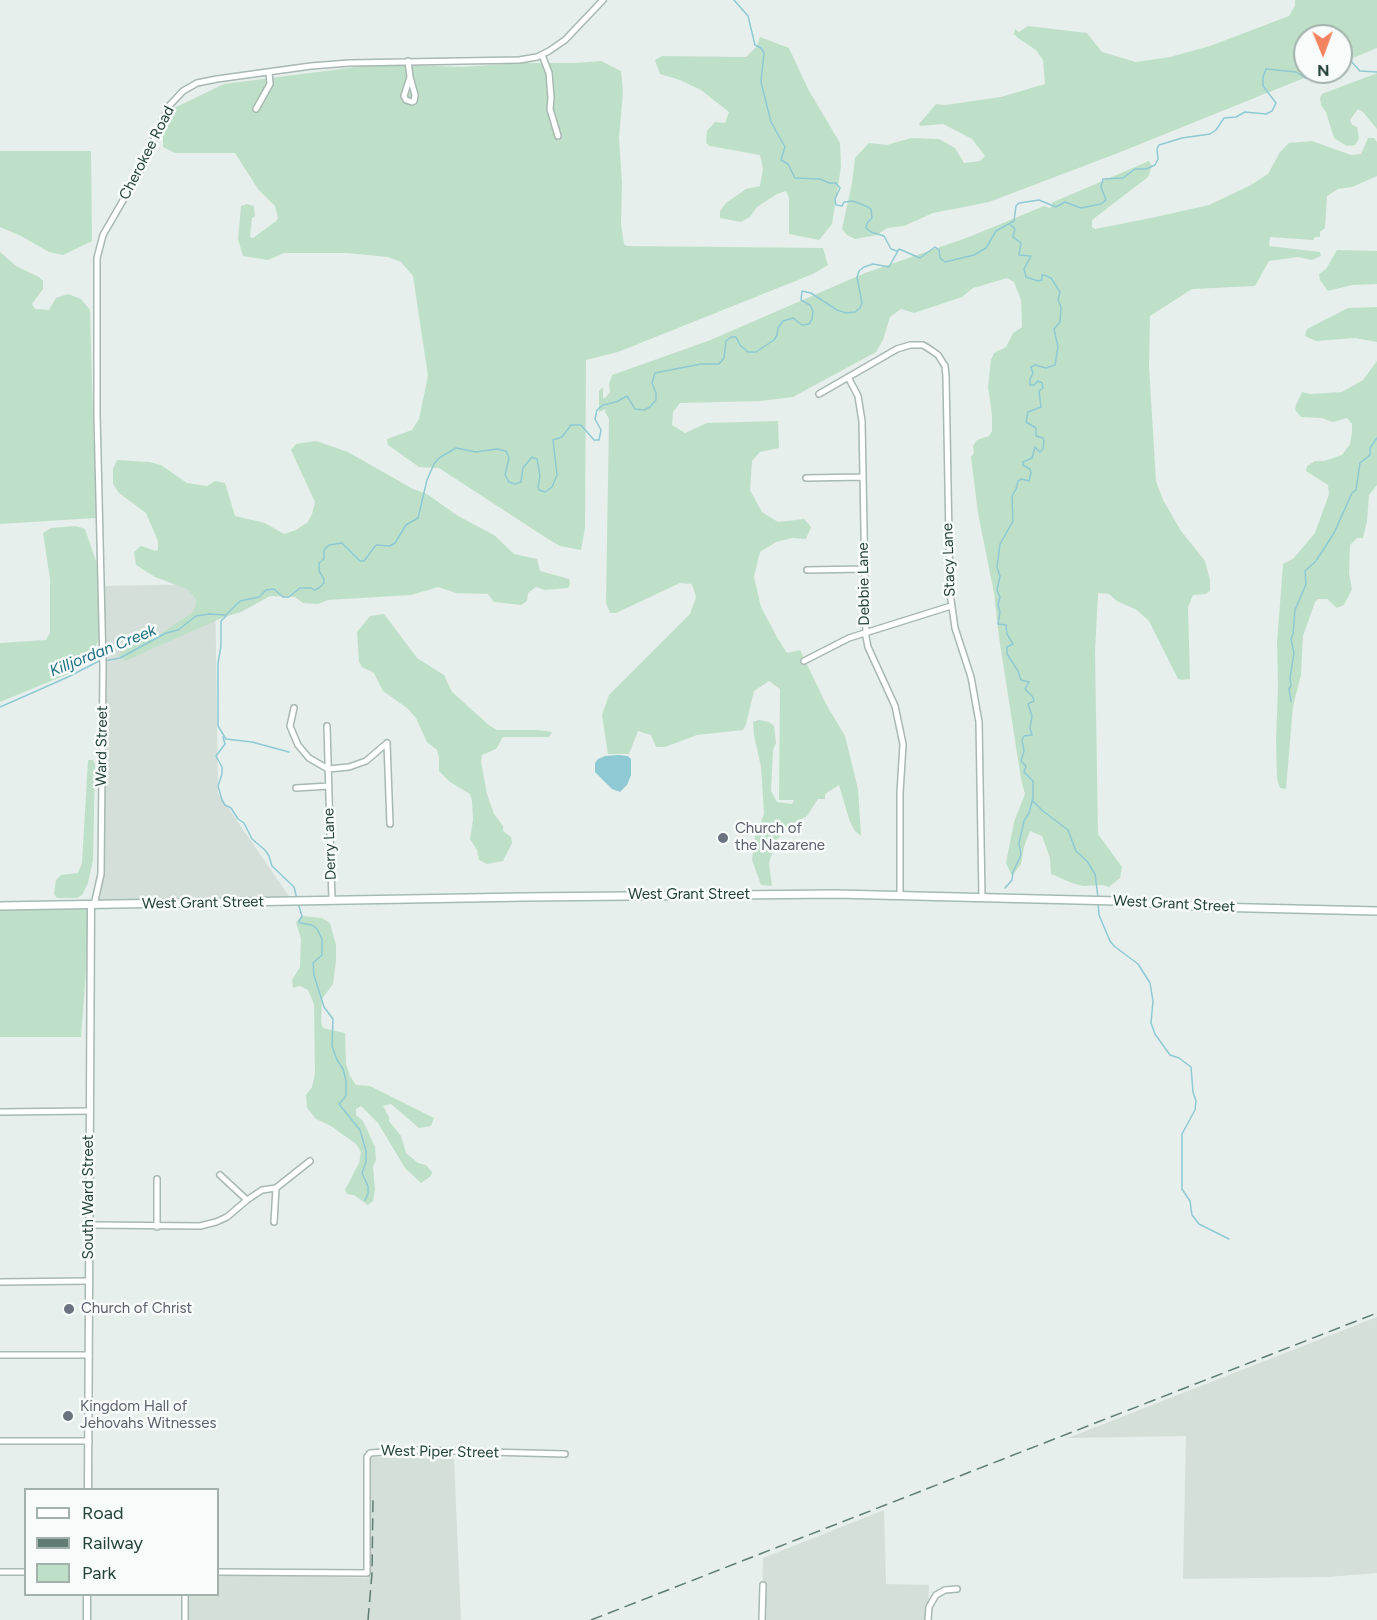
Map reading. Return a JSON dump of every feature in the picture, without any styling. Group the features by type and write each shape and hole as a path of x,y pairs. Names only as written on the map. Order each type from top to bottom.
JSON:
{"main road":[{"name":"West Grant Street","path":"0,906 656,895 900,895 1377,911"}],"street":[{"name":"Cherokee Road","path":"102,586 97,415 97,258 100,242 146,161 169,106 178,95 190,87 207,81 330,64 519,60 542,55 574,31 603,0"},
{"path":"542,55 549,73 552,98 550,110 558,136"},
{"path":"408,61 410,77"},
{"path":"256,109 270,84 268,72"},
{"name":"Stacy Lane","path":"819,394 897,349 910,345 923,345 943,362 946,376 951,606 958,639 971,677 979,722 982,897"},
{"name":"Debbie Lane","path":"848,377 858,396 862,413 865,632 868,647 895,706 904,752 900,793 900,895"},
{"path":"806,478 863,477"},
{"path":"807,570 864,569"},
{"name":"Ward Street","path":"92,905 101,864 102,586"},
{"path":"804,660 865,632 951,606"},
{"path":"294,708 290,726 298,745 309,758 328,769 349,767 366,761 387,744 390,824"},
{"name":"Derry Lane","path":"327,726 332,901"},
{"name":"Derry Lane","path":"296,788 329,786"},
{"name":"South Ward Street","path":"88,1488 92,905"},
{"path":"0,1112 90,1111"},
{"path":"90,1225 200,1226 216,1222 227,1217 262,1190 276,1188 310,1161"},
{"path":"220,1175 247,1200"},
{"path":"157,1179 157,1227"},
{"path":"273,1222 276,1188"},
{"path":"0,1281 89,1281"},
{"path":"0,1355 89,1355"},
{"path":"0,1441 89,1441"},
{"name":"West Piper Street","path":"219,1572 367,1573 367,1457 370,1453 411,1450 565,1454"},
{"path":"0,1572 24,1572"},
{"path":"762,1620 763,1585"},
{"path":"928,1620 929,1607 936,1594 945,1590 957,1589"},
{"path":"87,1596 87,1620"},
{"path":"185,1596 185,1620"}],"shaded area":[{"path":"215,584 218,793 293,902 94,905 101,874 102,586"},
{"path":"1377,1317 1377,1573 1328,1577 1183,1579 1186,1436 1068,1438"},
{"path":"367,1457 454,1459 461,1620 185,1620 185,1596 219,1596 219,1573 367,1578"},
{"path":"884,1510 886,1584 929,1585 928,1620 762,1620 763,1558"}],"green space":[{"path":"1295,0 1377,0 1377,48 1353,58 1353,24 1293,24 1293,82 989,202 933,213 904,226 887,228 877,235 855,239 842,229 855,158 869,143 887,145 911,138 939,139 955,148 964,163 980,161 985,156 972,139 943,124 920,126 919,124 936,104 945,105 1001,97 1045,84 1043,60 1036,50 1014,34 1015,29 1019,32 1028,26 1087,33 1102,52 1136,62 1170,57 1210,46 1289,16 1295,6"},
{"path":"760,37 789,48 808,89 840,143 841,167 832,224 819,240 789,234 789,198 786,191 757,207 750,217 741,222 720,218 720,211 726,203 746,189 760,186 763,169 760,155 710,146 706,143 707,131 715,122 725,123 729,112 701,90 660,74 655,60 662,56 746,57 757,46"},
{"path":"601,61 621,71 623,92 619,138 622,183 621,224 624,244 627,246 823,248 828,265 813,274 618,352 586,360 585,528 581,550 560,546 439,468 419,467 388,445 387,439 412,430 419,419 428,376 413,276 401,262 388,257 347,253 284,253 268,260 243,256 238,239 241,206 247,204 254,206 255,216 252,218 250,237 253,238 276,221 278,218 275,206 258,189 235,153 175,153 163,147 163,132 174,108 224,84 379,64 461,67"},
{"path":"1377,73 1377,129 1358,109 1350,120 1352,125 1357,127 1359,138 1355,145 1347,146 1334,138 1320,98 1322,94"},
{"path":"1368,138 1374,138 1377,142 1377,176 1352,187 1338,189 1327,196 1325,228 1320,232 1320,237 1315,237 1313,240 1270,237 1269,246 1320,252 1321,256 1312,260 1298,257 1269,261 1255,286 1192,289 1150,316 1149,366 1156,481 1163,500 1181,531 1205,561 1210,580 1210,591 1206,594 1193,595 1188,607 1190,679 1182,680 1178,679 1149,621 1137,610 1117,601 1109,594 1098,593 1095,653 1098,834 1122,867 1120,878 1109,887 1083,886 1051,874 1050,858 1042,836 1030,831 1021,864 1012,876 1006,863 1014,822 1025,794 994,593 978,513 971,457 977,440 989,436 992,431 988,387 991,360 994,353 1006,347 1013,333 1022,327 1021,300 1014,282 1007,278 973,288 962,297 914,313 901,309 890,317 883,340 876,352 793,397 761,401 680,403 673,412 672,425 685,433 707,423 778,421 779,448 760,452 752,461 750,490 762,512 778,522 804,519 811,527 806,539 792,538 776,542 760,552 754,577 761,607 778,639 787,653 800,650 826,704 845,736 858,789 861,836 850,822 839,785 825,794 825,799 818,799 807,816 785,828 775,843 769,863 772,886 761,885 752,860 755,837 764,814 761,767 753,722 759,720 769,722 774,726 776,743 773,750 771,791 777,802 792,804 794,800 779,800 780,689 769,681 754,691 743,730 697,735 665,747 656,747 651,735 638,731 629,754 608,754 602,715 609,695 690,614 696,597 692,584 680,583 616,613 610,613 606,603 609,419 605,412 606,409 599,412 599,391 603,387 603,398 605,398 610,392 609,384 612,375 708,341 865,273 969,237 1044,206 1050,208 1053,204 1051,203 1149,161 1152,166 1148,177 1092,220 1092,227 1095,229 1209,205 1251,185 1268,174 1280,152 1289,143 1312,141 1351,155 1361,154"},
{"path":"0,151 91,151 92,241 63,255 49,252 0,227"},
{"path":"1337,250 1377,251 1377,284 1352,285 1328,291 1320,280 1319,274 1326,269"},
{"path":"0,252 16,266 43,281 43,289 32,304 35,309 49,310 56,298 68,294 81,299 90,310 96,518 0,524"},
{"path":"1377,307 1377,342 1355,338 1316,341 1305,336 1307,329 1348,308"},
{"path":"1377,361 1377,485 1369,495 1363,538 1357,538 1350,545 1349,573 1352,589 1344,605 1337,608 1327,599 1318,599 1303,636 1301,675 1293,706 1286,789 1280,788 1277,779 1276,741 1277,643 1283,564 1293,559 1315,533 1329,494 1328,485 1306,471 1307,466 1315,461 1324,461 1342,455 1350,444 1352,432 1352,424 1347,418 1333,422 1322,418 1301,417 1295,410 1296,405 1302,392 1311,394 1342,392 1363,380"},
{"path":"316,441 348,452 413,489 427,494 458,516 494,535 514,554 537,559 540,571 569,579 568,588 545,590 536,587 528,593 527,601 521,605 494,602 488,594 456,593 438,587 411,595 328,600 318,604 303,603 295,597 270,596 241,612 224,617 125,661 118,655 127,646 157,636 193,612 196,599 187,589 155,577 136,565 134,552 141,546 156,551 158,541 146,513 119,493 113,484 113,469 117,460 161,465 187,483 207,486 215,481 225,483 235,516 265,523 284,534 308,522 315,502 291,450 296,444"},
{"path":"76,526 85,529 97,564 99,638 91,659 68,674 0,702 0,643 46,640 50,633 50,579 43,533 51,528"},
{"path":"384,614 417,658 444,675 452,692 490,726 497,730 552,732 549,737 503,737 496,749 482,755 481,762 487,794 494,814 503,826 503,831 511,837 512,843 503,861 487,864 479,860 477,850 470,839 473,820 470,794 450,782 439,771 437,750 427,742 416,718 407,708 383,691 374,673 362,667 359,662 357,632 370,616"},
{"path":"88,760 93,760 95,764 93,860 88,883 82,895 77,898 57,898 54,894 56,880 61,875 78,873 82,863"},
{"path":"91,905 81,1037 0,1037 0,907"},
{"path":"302,916 322,918 330,923 336,945 336,961 333,984 322,999 321,1022 323,1028 345,1033 346,1064 350,1076 356,1085 370,1086 434,1118 431,1126 419,1128 391,1104 383,1106 389,1121 401,1136 406,1153 418,1163 426,1165 432,1172 431,1176 421,1183 405,1168 378,1123 361,1106 356,1109 356,1115 363,1121 375,1147 376,1160 373,1167 375,1189 373,1201 368,1205 354,1195 347,1194 345,1190 359,1163 361,1152 356,1144 331,1126 316,1119 307,1108 306,1095 312,1087 315,1074 314,1004 308,990 300,986 293,988 292,980 300,967 301,939 296,922"}],"water":[{"path":"618,755 628,756 631,759 631,775 627,785 620,792 612,789 595,772 595,763 598,759"}],"waterway":[{"path":"734,0 748,16 755,45 764,53 761,82 771,122 785,147 781,160 788,164 795,178 820,179 836,183 840,188 835,199 836,205 842,206 844,202 853,201 871,209 872,218 866,228 884,236 891,249 897,251"},
{"name":"Killjordan Creek","path":"1353,63 1360,71 1377,72"},
{"name":"Killjordan Creek","path":"104,661 120,658 166,633 178,630 196,616 226,615 240,601 259,597 266,590 274,589 283,597 289,597 300,588 314,590 319,588 324,583 319,571 319,563 324,559 324,550 329,545 342,543 360,561 364,561 376,545 390,546 395,543 406,525 418,518 427,480 434,464 439,458 456,448 476,452 497,449 506,451 509,458 505,475 509,482 515,484 521,482 523,468 532,457 537,459 540,476 538,487 539,490 545,492 552,487 557,475 553,440 562,437 571,425 581,425 594,440 599,440 601,430 595,419 597,410 603,405 627,396 635,409 644,410 650,407 656,400 652,383 655,373 701,364 719,364 724,358 726,341 731,337 736,337 740,345 748,352 756,352 774,340 783,321 793,318 802,325 809,324 813,311 810,305 801,300 802,291 811,293 837,310 846,313 855,312 862,303 857,277 859,271 864,267 873,264 889,267 899,249 920,258 935,247 939,250 940,258 945,262 974,255 986,248 996,231 1014,221 1016,206 1019,203 1039,200 1056,207 1065,202 1081,208 1101,204 1106,200 1101,187 1103,179 1123,178 1135,169 1146,169 1155,165 1159,145 1182,138 1210,134 1216,130 1224,118 1236,117 1245,112 1266,114 1272,111 1276,103 1263,86 1266,69 1293,72"},
{"path":"1005,888 1012,880 1021,855 1019,843 1033,798 1033,781 1024,772 1026,766 1021,761 1024,751 1022,740 1024,736 1032,735 1030,728 1032,716 1028,704 1034,701 1025,689 1029,682 1021,680 1007,654 1007,647 1013,644 1007,634 1006,625 998,624 1000,597 997,590 1000,576 997,567 1000,544 1013,521 1012,496 1018,481 1022,479 1029,481 1031,473 1023,462 1032,458 1035,447 1040,452 1043,449 1043,438 1036,436 1036,428 1026,422 1028,412 1041,407 1039,391 1043,388 1042,383 1038,381 1030,385 1033,373 1031,367 1035,365 1046,368 1055,365 1058,347 1054,329 1060,322 1061,307 1058,300 1060,292 1051,278 1042,275 1042,280 1038,281 1026,277 1024,269 1031,256 1019,255 1021,243 1013,237 1015,229 1011,225"},
{"path":"1291,701 1289,689 1294,653 1291,639 1295,610 1306,584 1305,571 1316,561 1334,533 1352,493 1356,490 1360,463 1370,455 1370,448 1377,438"},
{"path":"226,616 221,621 218,726 226,739 252,742 289,752"},
{"name":"Killjordan Creek","path":"0,707 99,661"},
{"path":"223,737 225,744 216,756 222,767 218,786 222,800 244,823 252,839 265,850 272,866 294,887 297,899"},
{"path":"1032,800 1068,830 1076,851 1087,861 1095,874 1098,897"},
{"path":"1098,902 1099,915 1110,941 1138,964 1150,983 1153,1001 1151,1023 1155,1034 1170,1055 1179,1058 1191,1067 1196,1101 1195,1110 1182,1134 1182,1189 1190,1201 1192,1215 1199,1224 1229,1239"},
{"path":"298,903 302,916 300,923 312,925 322,939 322,955 313,963 314,975 324,1007 333,1019 332,1046 346,1081 346,1096 339,1104 360,1130 366,1151 366,1162 362,1173 368,1186 365,1200"}],"railway":[{"path":"591,1620 1377,1313"},
{"path":"368,1620 372,1573 373,1496"}],"place":[{"name":"Church of the Nazarene","path":"723,838"},
{"name":"Church of Christ","path":"69,1309"},
{"name":"Kingdom Hall of Jehovahs Witnesses","path":"68,1416"}]}
